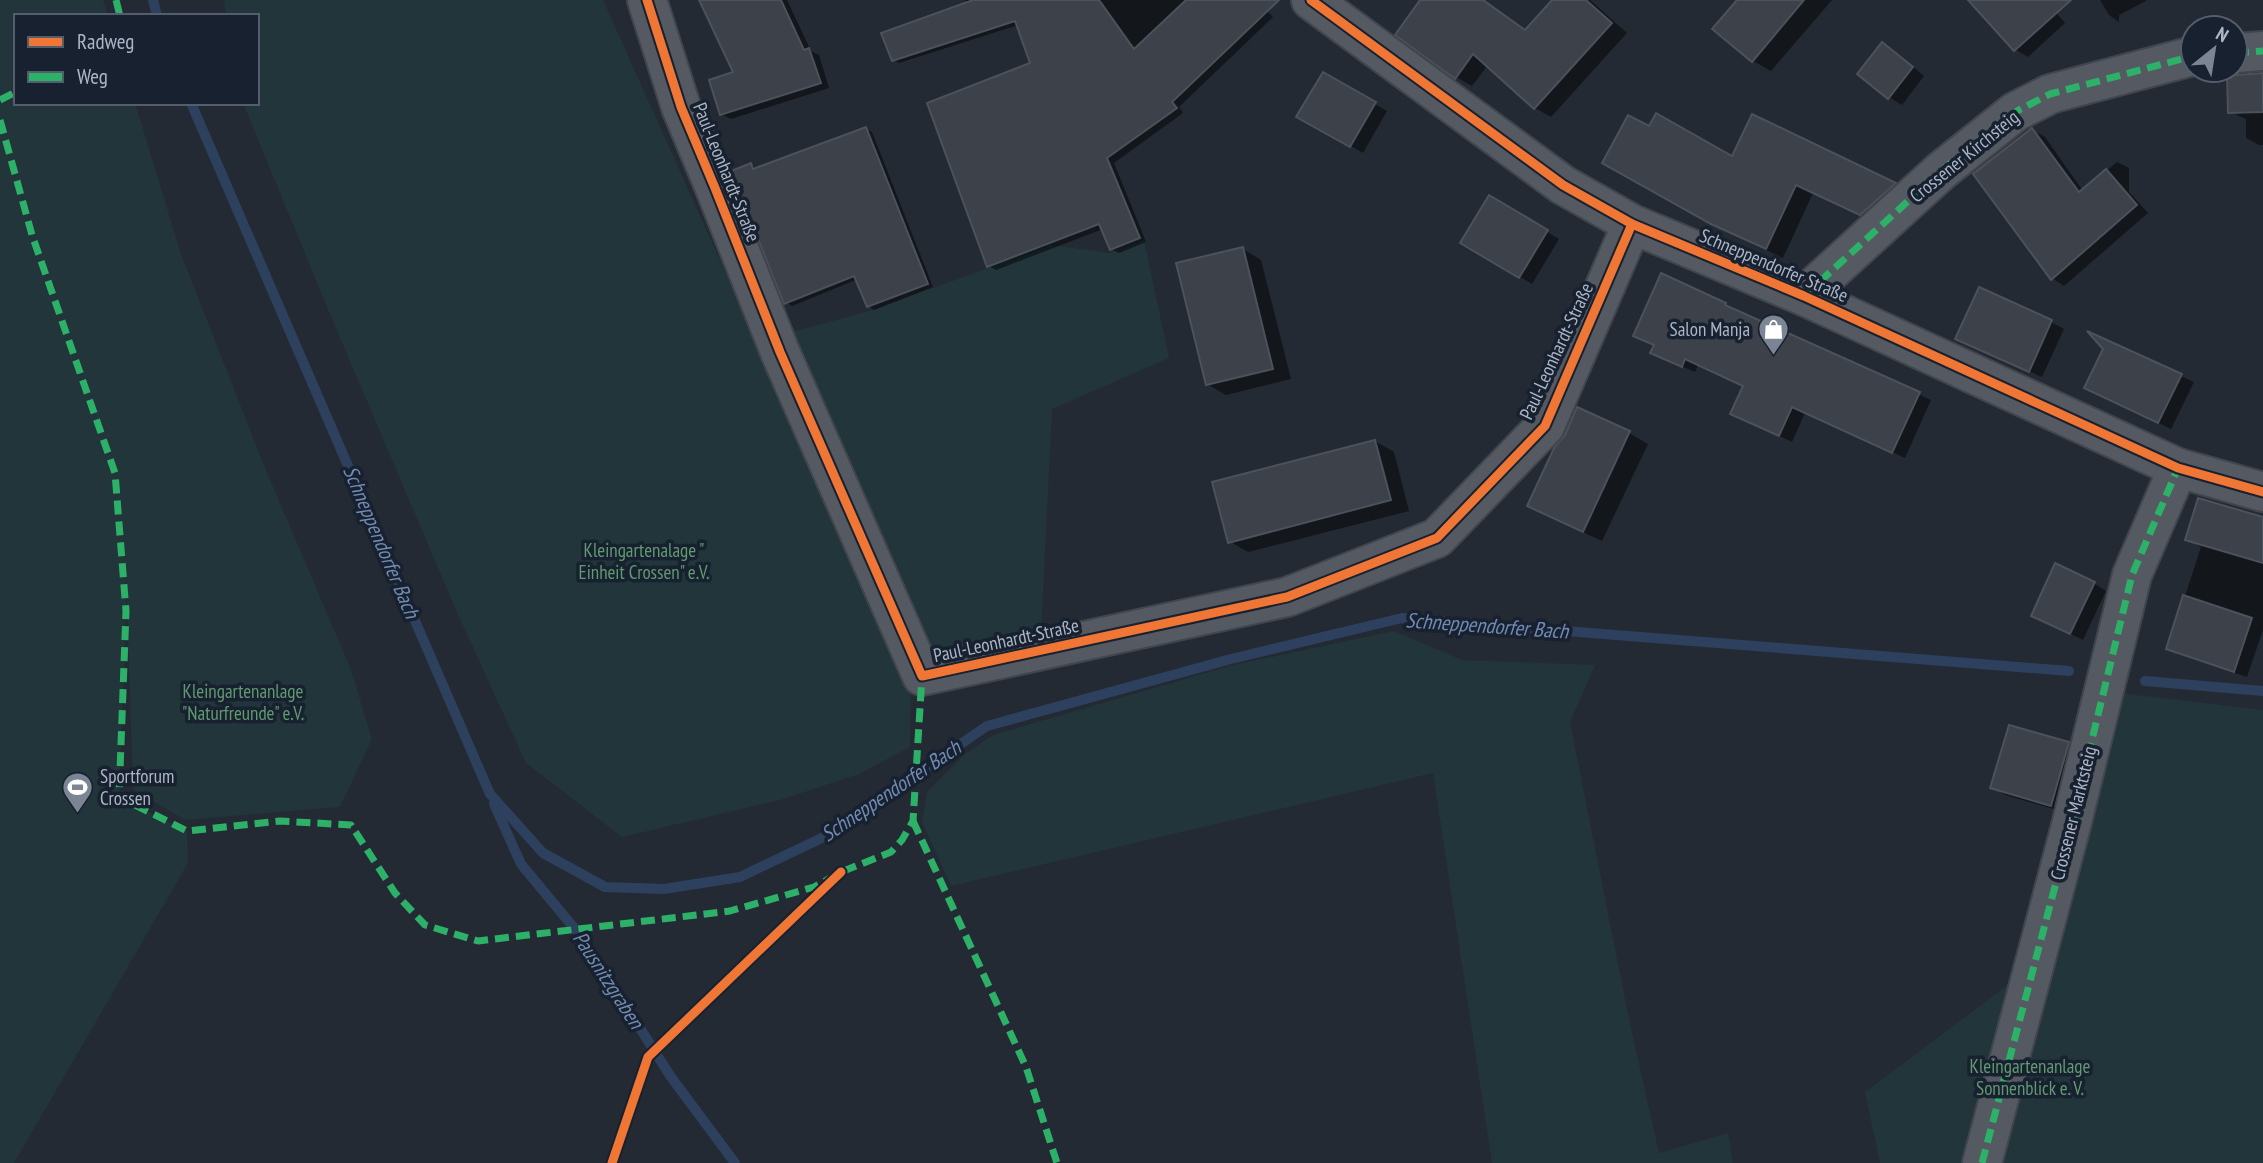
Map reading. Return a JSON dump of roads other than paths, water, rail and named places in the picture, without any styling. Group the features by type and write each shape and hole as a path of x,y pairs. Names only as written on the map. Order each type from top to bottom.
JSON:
{"street":[{"name":"Paul-Leonhardt-Straße","path":"647,0 681,107 779,352 922,676 1287,597 1437,538 1545,426 1632,224"},
{"name":"Schneppendorfer Straße","path":"1311,0 1563,185 1632,224 1804,296 2178,468 2263,492"},
{"name":"Crossener Kirchsteig","path":"1804,296 1941,171 2015,112 2050,94 2179,60"},
{"name":"Crossener Marktsteig","path":"1982,1163 2072,822 2132,575 2178,468"}],"waterway":[{"name":"Schneppendorfer Bach","path":"153,0 156,14"},
{"name":"Schneppendorfer Bach","path":"192,105 490,794 543,853 605,887 664,889 740,877 828,835 987,726 1231,659 1402,618 2069,671"},
{"name":"Schneppendorfer Bach","path":"2145,681 2263,691"},
{"name":"Pausnitzgraben","path":"494,804 521,864 584,940 671,1077 735,1163"}],"place":[{"name":"Salon Manja","path":"1773,356"},
{"name":"Sportforum Crossen","path":"77,814"}],"park label":[{"name":"Kleingartenalage \" Einheit Crossen\" e.V.","path":"644,561"},
{"name":"Kleingartenanlage \"Naturfreunde\" e.V.","path":"243,702"},
{"name":"Kleingartenanlage Sonnenblick e. V.","path":"2030,1077"}]}
